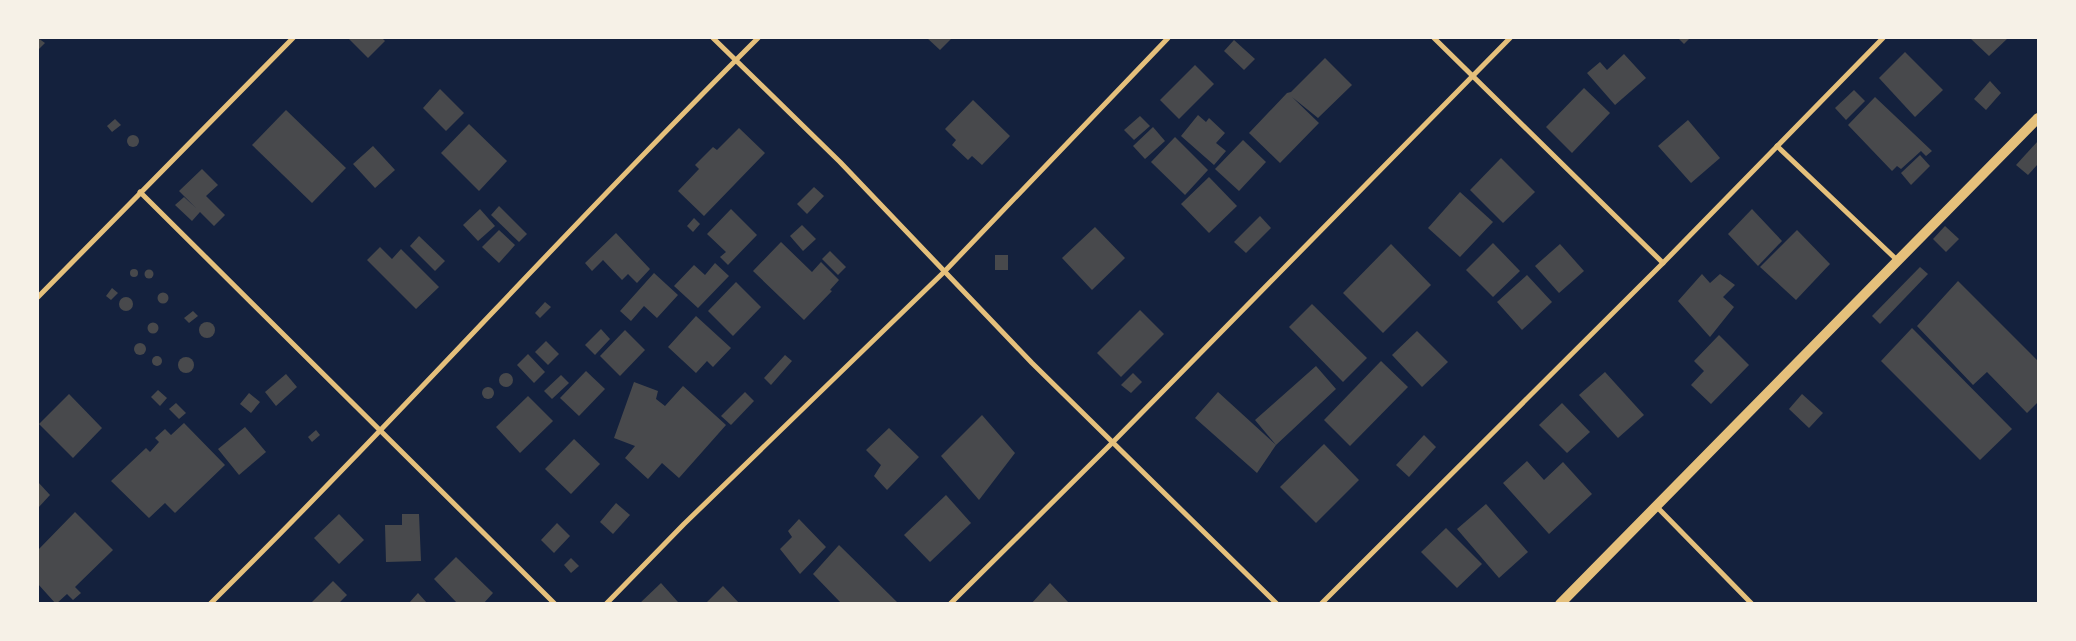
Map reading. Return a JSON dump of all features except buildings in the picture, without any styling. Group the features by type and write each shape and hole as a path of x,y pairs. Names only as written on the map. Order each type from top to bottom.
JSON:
{"main road":[{"path":"1560,604 1899,262 2038,118"}],"street":[{"path":"38,296 293,38"},
{"path":"714,38 840,162 1032,363 1277,604"},
{"path":"210,604 380,431 550,250 758,38"},
{"path":"606,604 690,517 945,271 1168,38"},
{"path":"1434,38 1663,263"},
{"path":"950,604 1112,443 1510,38"},
{"path":"1320,604 1663,263 1883,38"},
{"path":"1777,146 1899,262"},
{"path":"140,192 555,604"},
{"path":"1657,507 1752,604"}]}
